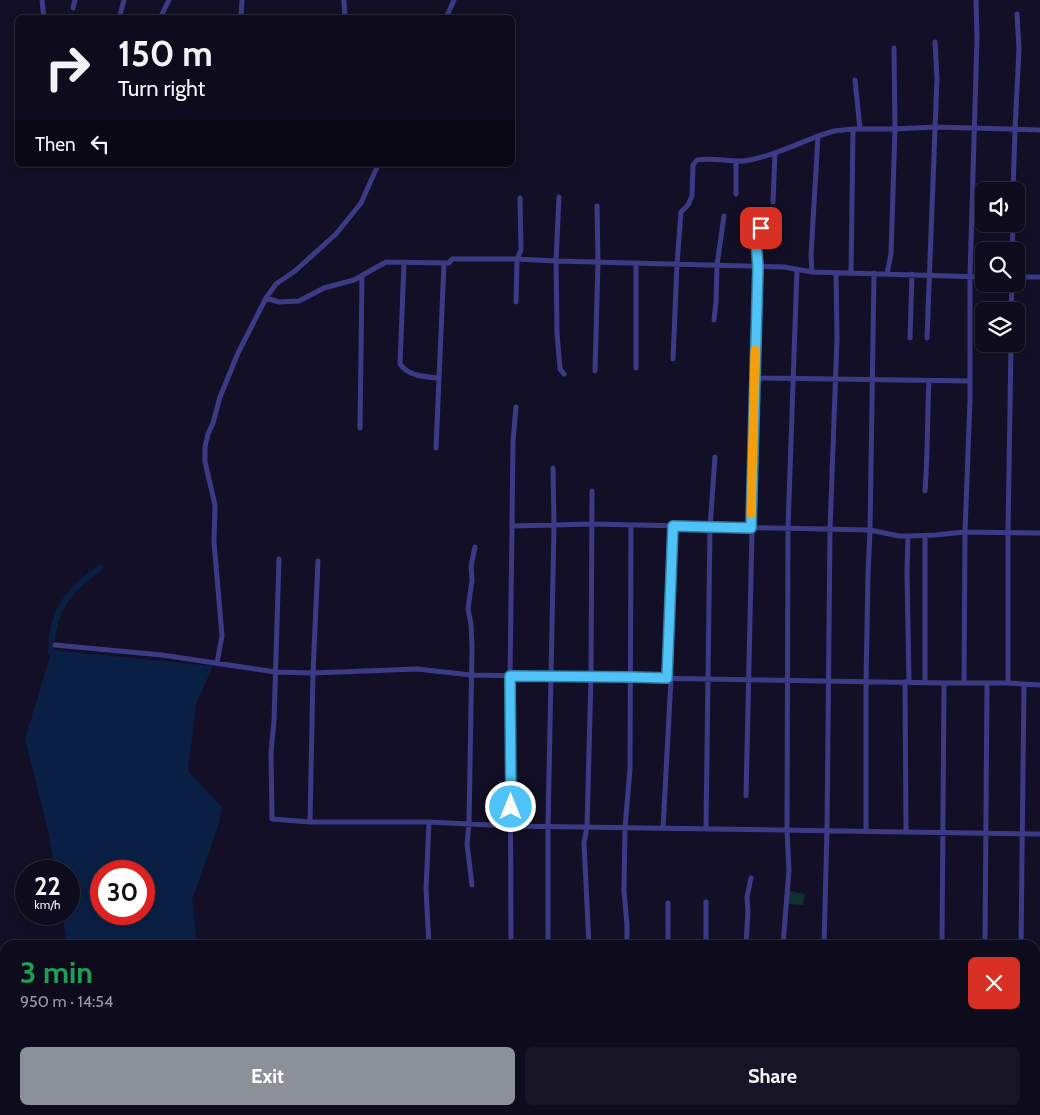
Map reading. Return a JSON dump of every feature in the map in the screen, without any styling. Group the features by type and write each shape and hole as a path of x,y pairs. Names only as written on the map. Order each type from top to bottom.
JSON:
{"street":[{"path":"42,0 44,15"},
{"path":"73,8 75,0"},
{"path":"120,15 124,0"},
{"path":"162,15 169,0"},
{"path":"241,15 242,0"},
{"path":"344,0 345,15"},
{"path":"447,15 454,0"},
{"path":"964,683 965,532 970,381 970,276 977,38 976,0"},
{"path":"1013,182 1018,49 1017,14"},
{"path":"928,338 937,78 935,42"},
{"path":"887,274 891,254 895,129 894,48"},
{"path":"852,273 856,129 855,80"},
{"path":"673,359 681,212 688,205 692,196 693,165 697,160 746,161 775,153 834,131 856,129 935,127 1040,130"},
{"path":"812,272 811,255 818,136"},
{"path":"774,202 775,153"},
{"path":"736,161 736,194"},
{"path":"217,663 222,636 214,542 215,505 205,462 205,447 208,434 238,352 266,298 276,284 295,271 336,234 361,203 377,167"},
{"path":"559,197 556,261 557,333 560,369 564,374"},
{"path":"516,302 517,259 521,250 520,198"},
{"path":"595,371 598,206"},
{"path":"714,320 724,216"},
{"path":"746,796 758,266 756,242 762,218"},
{"path":"266,298 279,302 299,301 324,288 346,283 362,276 386,262 449,263 452,259 758,266 784,267 812,272 975,276"},
{"path":"404,263 400,364 404,370 439,378"},
{"path":"436,448 444,263"},
{"path":"636,263 636,368"},
{"path":"783,940 789,870 787,830 788,528 797,269"},
{"path":"824,940 830,530 837,305 836,273"},
{"path":"866,831 866,682 874,273"},
{"path":"910,338 912,274"},
{"path":"360,428 362,276"},
{"path":"1025,277 1040,277"},
{"path":"1008,683 1011,352"},
{"path":"755,378 970,381"},
{"path":"925,491 928,452 926,438 928,381"},
{"path":"511,940 510,676 513,441 516,407"},
{"path":"706,828 710,527 715,457"},
{"path":"548,940 548,826 554,525 553,468"},
{"path":"589,940 584,843 588,827 592,491"},
{"path":"512,526 592,524 870,530 899,536 925,536 965,532 1040,533"},
{"path":"628,940 624,891 625,828 630,769 631,525"},
{"path":"663,828 673,526"},
{"path":"906,831 908,536"},
{"path":"925,536 925,682"},
{"path":"472,885 467,844 472,648 468,609 472,580 471,566 475,547"},
{"path":"279,559 274,721 271,752 272,819 310,822 429,822 511,826 1040,834"},
{"path":"310,822 313,673 318,561"},
{"path":"55,645 162,656 275,672 313,673 417,669 471,675 1040,685"},
{"path":"942,940 944,683"},
{"path":"985,940 987,683"},
{"path":"1021,940 1024,684"},
{"path":"429,822 426,889 429,940"},
{"path":"746,940 747,897 751,878"},
{"path":"706,902 706,940"},
{"path":"668,903 668,940"}],"green space":[{"path":"789,891 805,894 803,905 789,904"}],"water":[{"path":"52,650 213,666 196,704 188,771 222,807 218,826 192,900 196,940 66,940 64,925 80,925 80,860 53,860 48,831 25,739"}],"waterway":[{"path":"51,651 55,622 64,603 76,587 100,568"}],"slow traffic":[{"path":"751,514 755,350"}],"route":[{"path":"511,807 510,676 667,678 673,526 751,528 758,266 756,242 761,228"}]}
